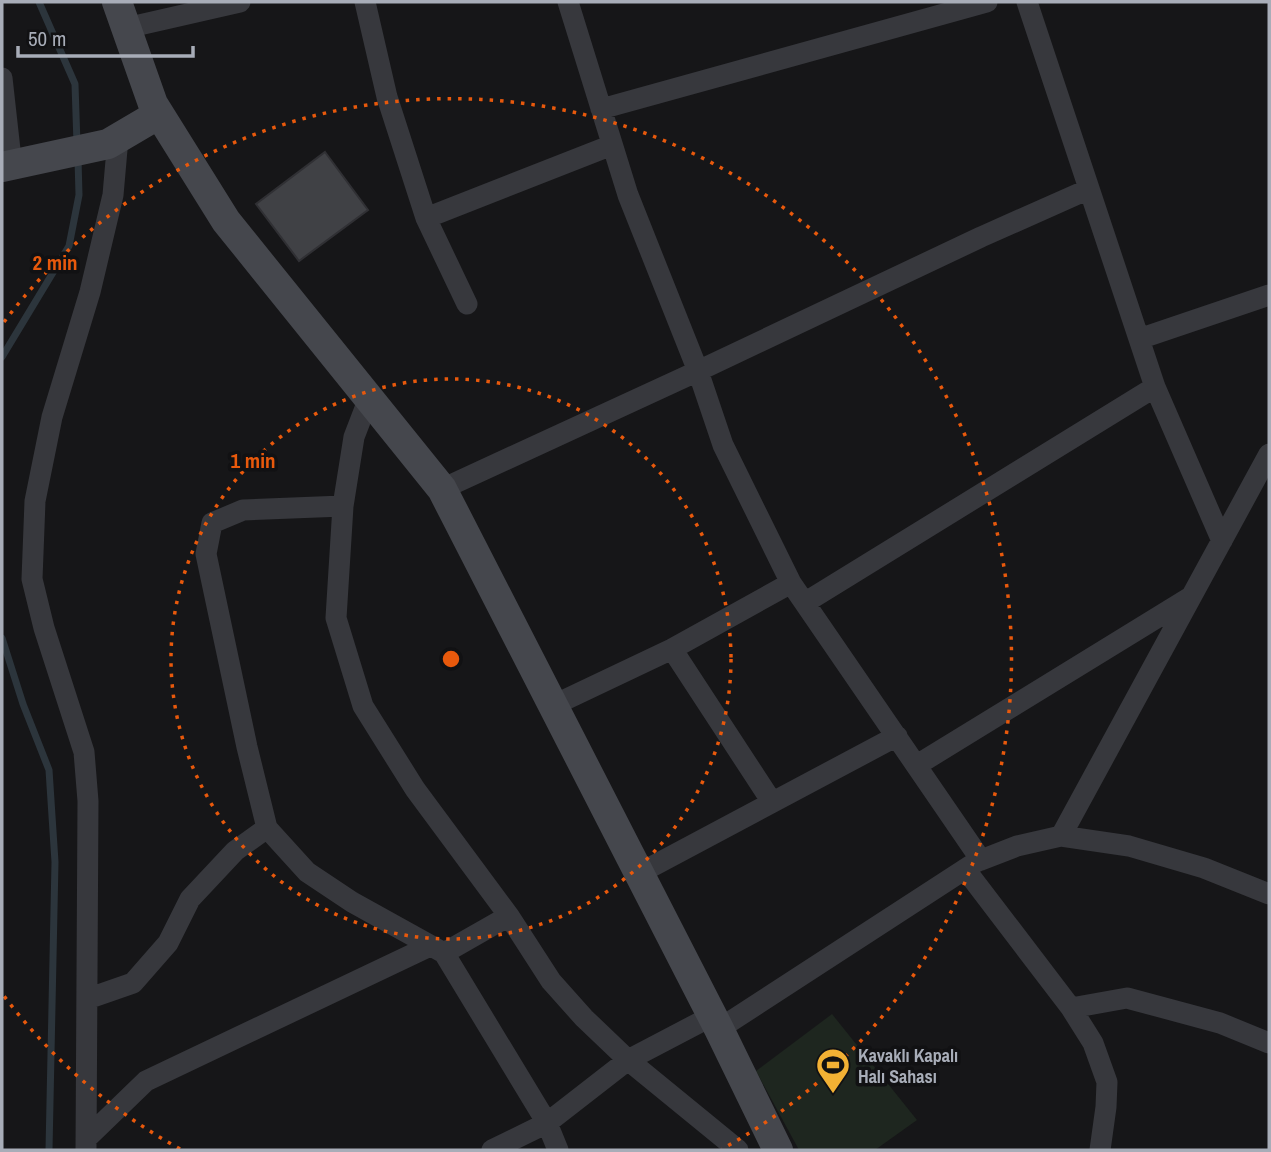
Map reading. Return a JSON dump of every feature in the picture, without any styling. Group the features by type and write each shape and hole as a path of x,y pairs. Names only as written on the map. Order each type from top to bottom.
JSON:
{"main road":[{"path":"122,15 156,109 226,221 442,489 778,1150"},
{"path":"5,156 61,149 111,138 156,109"}],"street":[{"path":"122,15 240,2"},
{"path":"365,2 387,97 426,218 467,304"},
{"path":"569,2 628,195 698,371 723,445 792,583 917,765 973,864 1093,1043 1107,1082 1100,1150"},
{"path":"601,109 987,2"},
{"path":"1027,2 1155,387 1222,541"},
{"path":"2,78 5,156"},
{"path":"86,1145 88,801 84,752 44,628 32,579 35,502 52,417 90,292 113,195 111,138"},
{"path":"426,218 612,145"},
{"path":"442,489 1089,189"},
{"path":"1139,339 1269,295"},
{"path":"806,603 1155,387"},
{"path":"369,398 354,437 343,506 336,618 363,706 415,789 509,916 551,981 584,1018 628,1060 738,1150"},
{"path":"1062,836 1269,454"},
{"path":"343,506 243,510 212,523 206,554 267,828 307,872 352,902 437,949 547,1124 558,1150"},
{"path":"552,706 672,649 792,583"},
{"path":"917,765 1192,596"},
{"path":"672,649 772,802"},
{"path":"638,874 897,736"},
{"path":"87,999 133,983 168,943 190,900 235,851 267,828"},
{"path":"492,1150 525,1143 628,1060 715,1023 973,864 1017,846 1062,836 1129,846 1204,868 1269,894"},
{"path":"86,1145 146,1081 509,916"},
{"path":"1071,1008 1127,998 1220,1023 1269,1043"}],"shaded area":[{"name":"Kavaklı Kapalı Halı Sahası","path":"832,1014 917,1120 875,1150 799,1150 756,1071"}],"building":[{"path":"325,152 368,210 299,261 256,204"}],"waterway":[{"path":"39,2 75,84 77,144"},
{"path":"2,357 69,246 79,195 78,159"},
{"path":"2,638 23,704 49,770 55,862 49,1150"}],"place":[{"name":"Kavaklı Kapalı Halı Sahası","path":"833,1095"}]}
